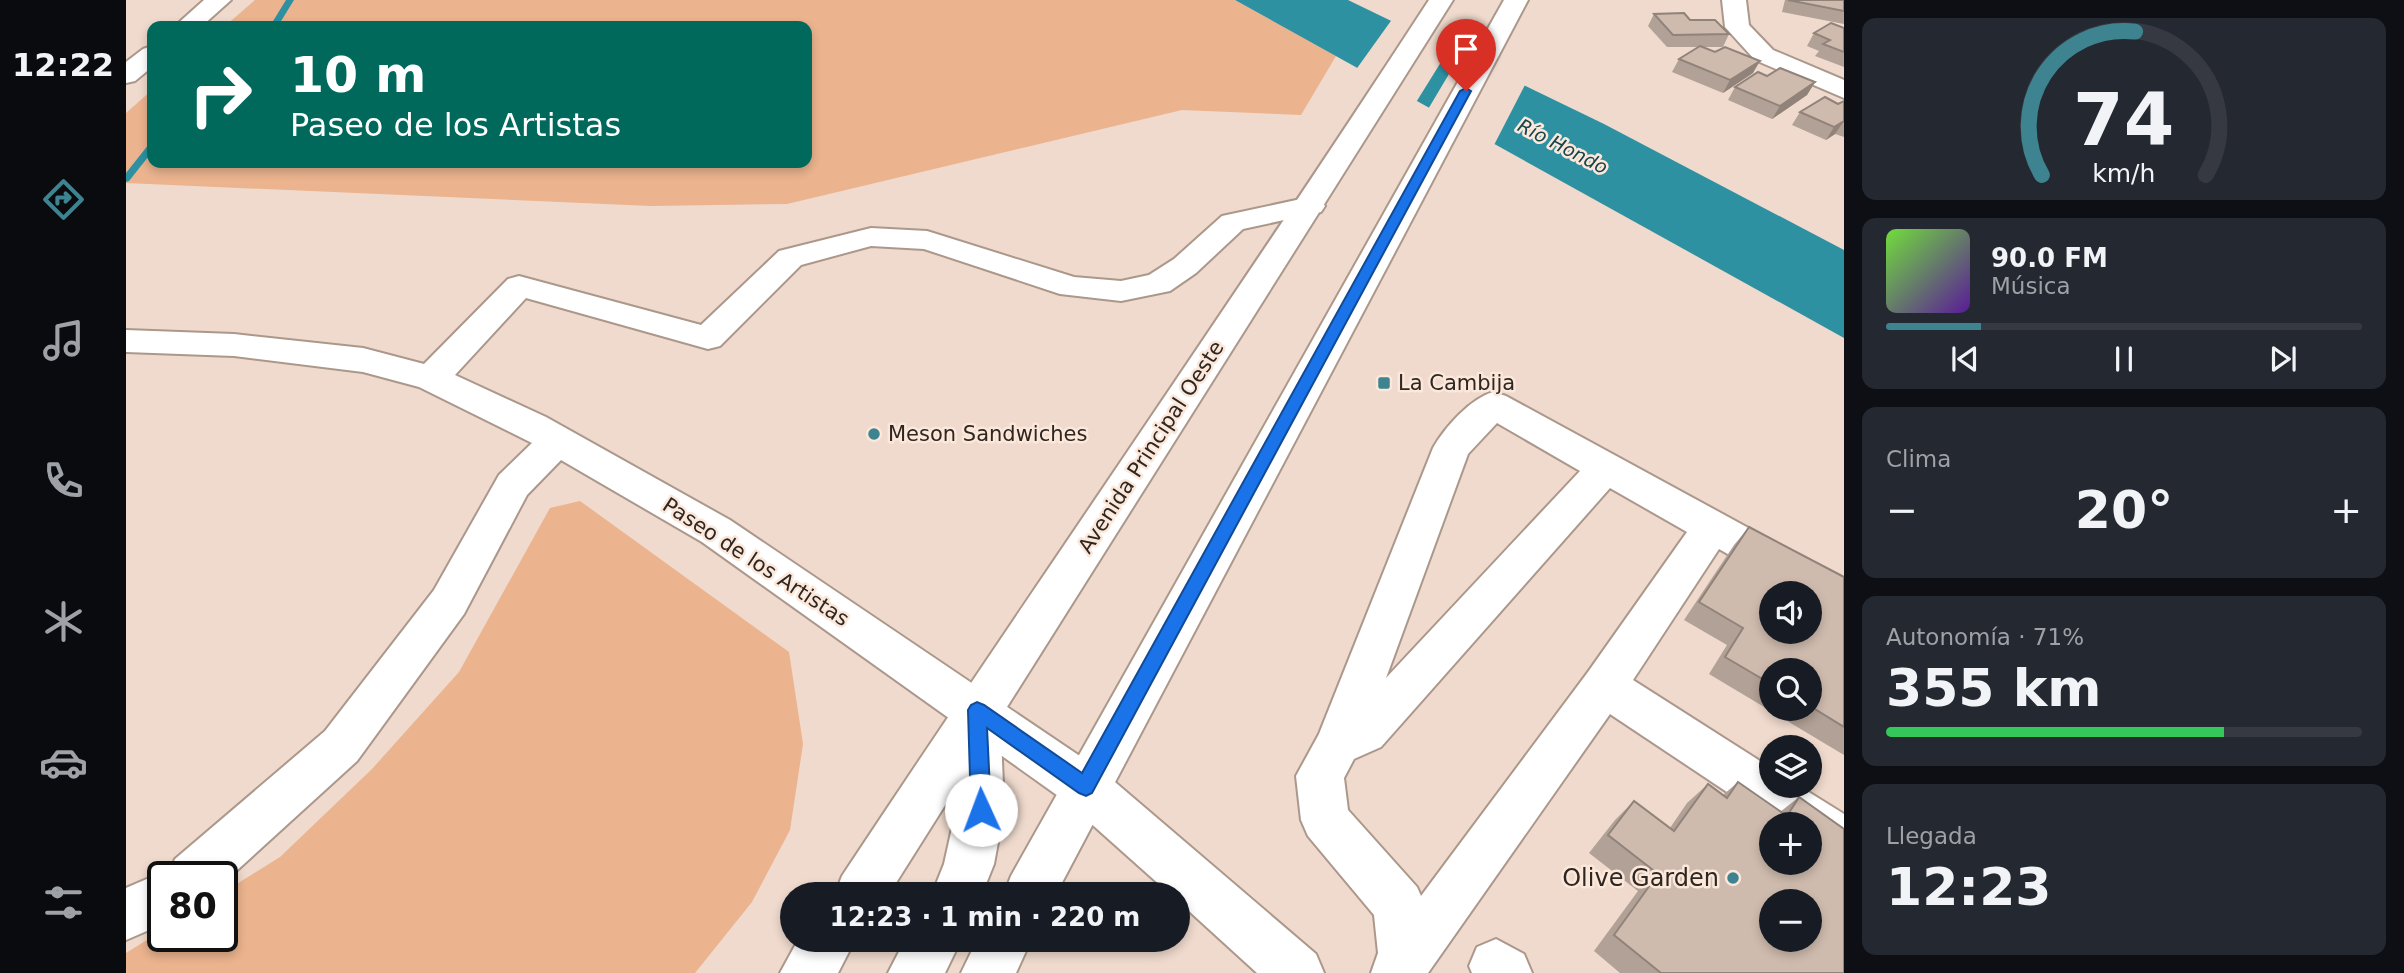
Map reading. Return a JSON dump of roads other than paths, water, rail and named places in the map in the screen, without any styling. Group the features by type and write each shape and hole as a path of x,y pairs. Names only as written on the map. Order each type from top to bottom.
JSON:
{"main road":[{"path":"193,21 219,0"},
{"name":"Avenida Principal Oeste","path":"868,882 977,710 1310,206 1441,0"},
{"path":"1035,882 1510,10 1534,0"},
{"path":"1734,0 1737,27 1764,55 1844,89"},
{"path":"126,75 147,58"},
{"path":"431,378 519,286 708,338 790,258 871,237 927,240 1071,287 1121,290 1158,284 1185,266 1233,222 1310,206"},
{"name":"Paseo de los Artistas","path":"126,341 234,345 350,359 431,378 558,440 716,531 1086,787 1297,973"},
{"path":"1400,968 1399,905 1325,820 1320,776 1338,744 1452,448 1493,405 1844,600"},
{"path":"211,861 341,746 449,602 513,485 558,440"},
{"path":"1338,744 1365,732 1607,466"},
{"path":"1400,968 1604,686 1713,526"},
{"path":"1604,686 1844,842"},
{"path":"962,882 969,864 981,810 977,710"},
{"path":"126,914 147,904"},
{"path":"807,973 821,952"},
{"path":"915,973 928,952"},
{"path":"988,973 999,952"}],"water":[{"name":"Río Hondo","path":"1235,0 1348,0 1604,124 1844,250 1844,338"}],"waterway":[{"path":"277,21 290,0"},
{"path":"126,179 147,152"}],"place":[{"name":"La Cambija","path":"1384,383"},
{"name":"Meson Sandwiches","path":"874,434"},
{"name":"Olive Garden","path":"1733,878"}]}
